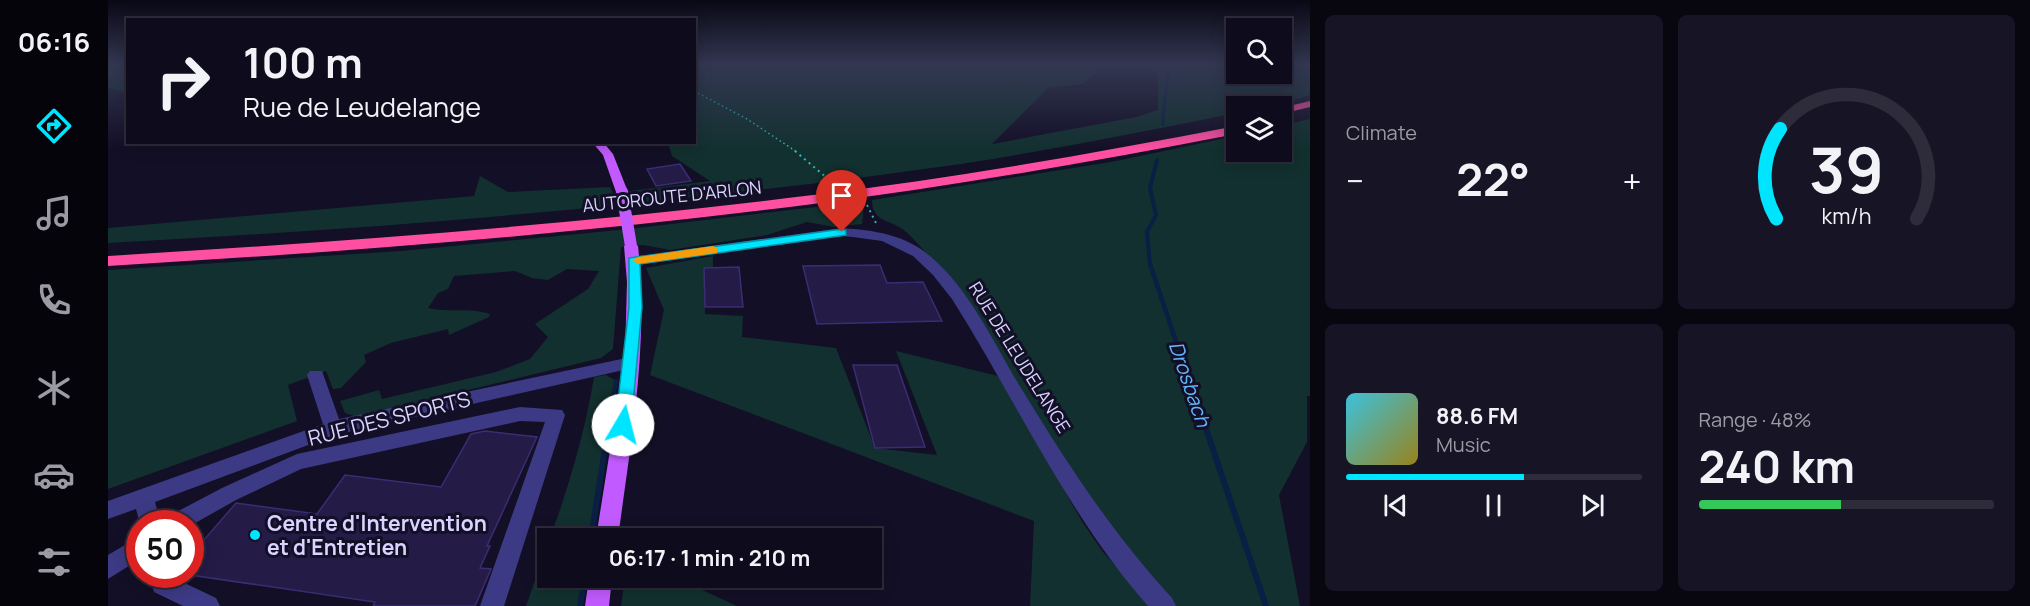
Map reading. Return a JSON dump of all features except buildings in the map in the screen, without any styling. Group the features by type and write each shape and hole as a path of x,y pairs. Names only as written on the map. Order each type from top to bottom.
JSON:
{"highway":[{"path":"1292,108 1310,104"},
{"path":"1292,117 1310,113"},
{"name":"AUTOROUTE D'ARLON","path":"108,250 421,230 731,201 982,167 1226,123"},
{"name":"AUTOROUTE D'ARLON","path":"108,261 428,240 735,210 993,174 1226,132"}],"main road":[{"path":"603,144 622,192 632,254 635,307 631,363 608,528"},
{"path":"597,606 600,588"}],"street":[{"name":"RUE DE LEUDELANGE","path":"632,254 842,232 867,233 888,238 927,260 960,301 1089,515 1145,587 1164,606"},
{"name":"RUE DES SPORTS","path":"112,510 333,428 631,363"},
{"path":"316,375 333,428"},
{"path":"201,510 297,462 520,414 556,415 492,606"},
{"path":"144,497 147,510"},
{"path":"108,568 126,556"},
{"path":"170,588 208,606"}],"path":[{"path":"698,93 753,124 815,167 827,178"},
{"path":"867,205 873,221 888,238"}],"green space":[{"path":"696,93 1043,93 992,144 1136,117 1158,110 1158,93 1310,93 1292,100 1292,96 1226,96 1226,115 961,164 855,178 536,213 322,230 108,243 108,228 474,196 480,176 508,192 610,187 613,193 710,181 672,156 668,144 696,144"},
{"path":"1310,119 1310,396 1307,396 1307,442 1279,495 1300,606 1175,606 1141,573 925,252 900,227 879,217 875,213 872,200 1111,162 1226,138 1226,162 1292,162 1292,123"},
{"path":"850,203 864,205 862,224 835,227 807,222 767,235 670,250 643,245 621,247 613,349 601,358 356,417 345,413 340,401 379,390 382,399 496,372 530,359 548,337 535,324 588,289 599,271 567,269 548,280 532,278 515,271 454,276 448,289 438,293 428,308 482,312 490,314 489,317 449,335 448,329 391,343 364,355 366,362 341,388 333,389 326,371 288,385 297,421 108,489 108,270 401,251 629,229"},
{"path":"713,256 713,268 704,268 705,314 743,316 742,337 836,348 875,448 937,455 896,351 998,376 1083,523 1103,552 1152,606 1030,606 1034,521 650,375 664,310 646,268"},
{"path":"606,375 616,381 593,528 554,528 576,459 594,377"},
{"path":"537,575 537,588 584,588 581,606 526,606"},
{"path":"624,588 698,588 737,606 621,606"}],"waterway":[{"name":"Drosbach","path":"1163,125 1166,93"},
{"name":"Drosbach","path":"1150,265 1147,232 1156,215 1150,188 1157,160"},
{"name":"Drosbach","path":"1150,264 1200,413"},
{"path":"611,413 616,381"},
{"path":"593,528 611,411"},
{"name":"Drosbach","path":"1200,411 1266,606"},
{"path":"580,606 583,588"}],"slow traffic":[{"path":"638,260 713,250"}],"place":[{"name":"Centre d'Intervention et d'Entretien","path":"255,535"}],"route":[{"path":"623,425 635,307 633,261 842,232"}]}
